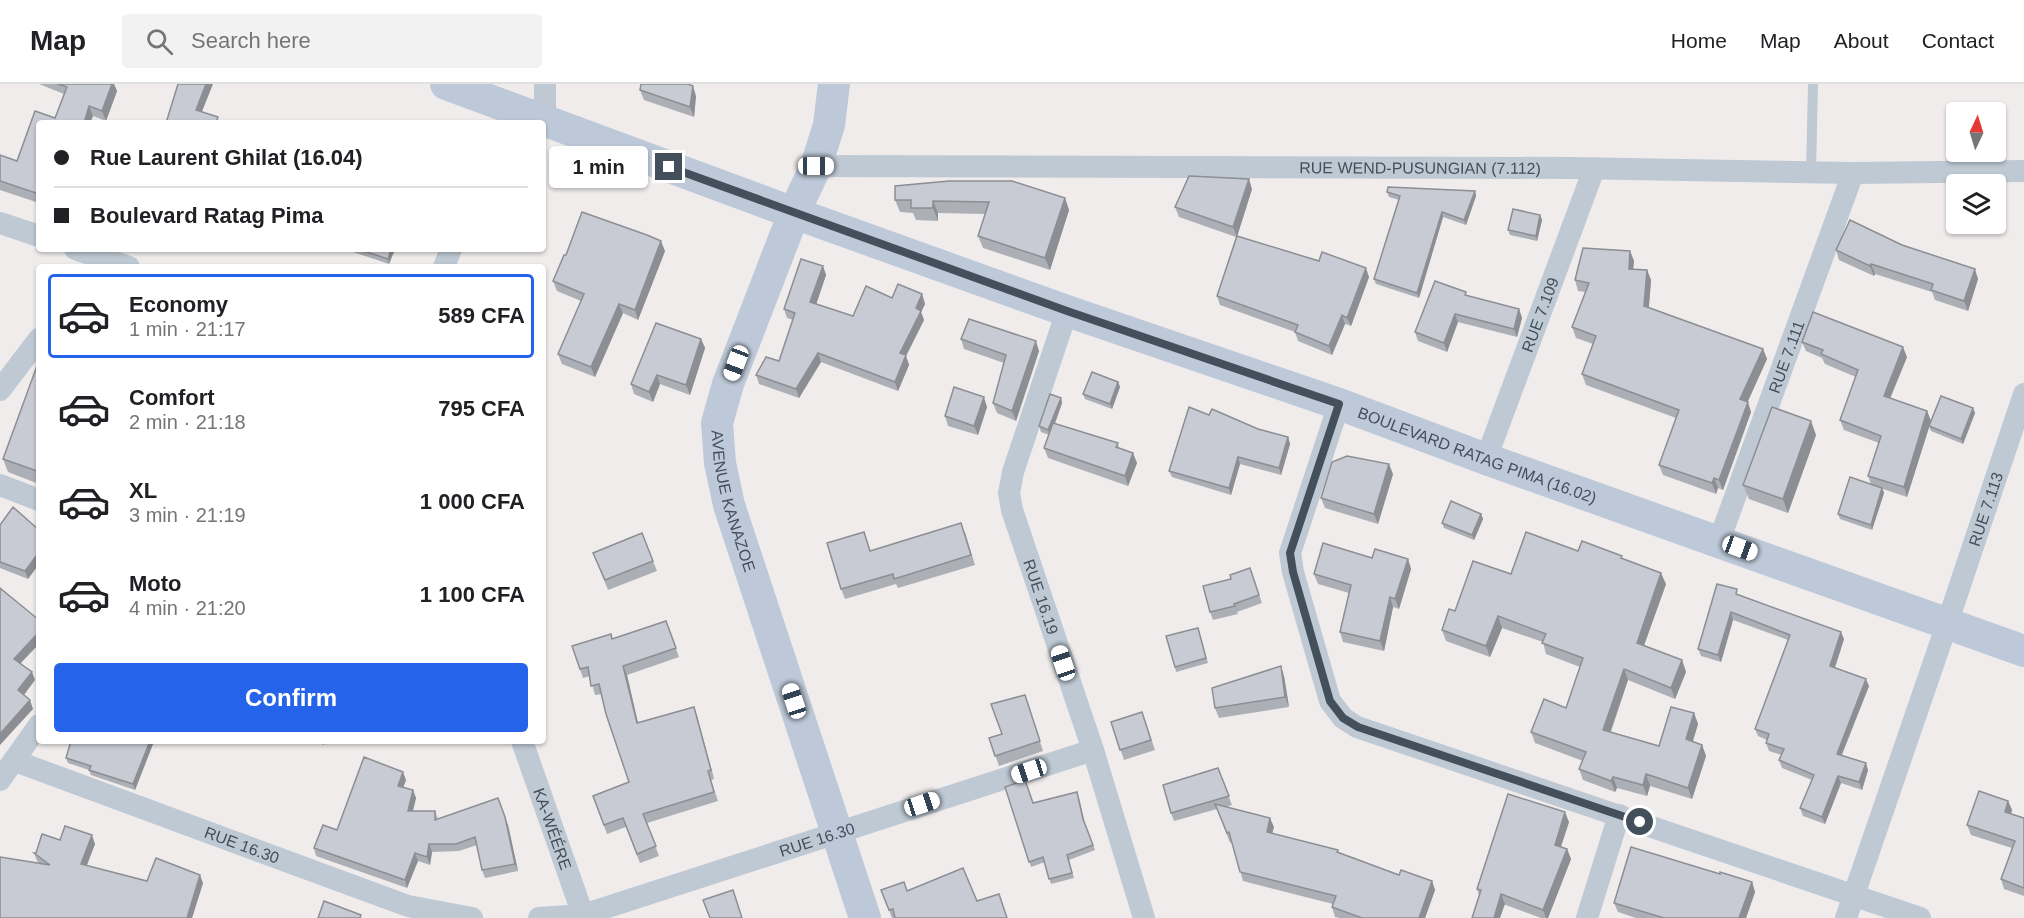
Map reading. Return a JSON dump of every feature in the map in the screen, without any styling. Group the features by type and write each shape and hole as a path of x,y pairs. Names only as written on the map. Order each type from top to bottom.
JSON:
{"street":[{"name":"BOULEVARD RATAG PIMA (16.02)","path":"446,84 502,115 545,120"},
{"path":"545,84 545,120"},
{"name":"AVENUE KANAZOE","path":"834,84 830,125 816,166 794,213 728,384 717,423 720,463 729,505 865,918"},
{"name":"BOULEVARD RATAG PIMA (16.02)","path":"546,120 794,213 1067,311 1339,404 1486,459 2024,651"},
{"name":"RUE WEND-PUSUNGIAN (7.112)","path":"816,166 1594,169 1811,173 2024,171"},
{"name":"RUE 7.109","path":"1486,459 1594,169"},
{"name":"RUE 7.111","path":"1719,541 1852,173"},
{"path":"0,223 36,235"},
{"path":"80,252 98,262"},
{"name":"RUE 16.19","path":"1067,311 1013,472 1009,492 1012,510 1093,750 1144,918"},
{"path":"0,390 36,343"},
{"name":"RUE 7.113","path":"1846,918 2024,394"},
{"path":"1339,404 1290,553 1293,572 1330,701 1343,718 1358,727 1920,918"},
{"path":"0,485 36,499"},
{"path":"0,780 36,730"},
{"name":"KA-WÉÉRE","path":"523,744 583,916"},
{"name":"RUE 16.30","path":"539,918 583,916 1093,750"},
{"name":"RUE 16.30","path":"15,761 408,906 472,918"},
{"path":"1587,918 1619,815"}],"lane":[{"path":"1811,173 1813,84"}],"building":[{"path":"58,84 112,84 102,111 89,106 85,120 36,120 36,193 0,181 0,155 17,161 35,111 55,118 67,87"},
{"path":"178,84 206,84 196,110 218,117 217,120 167,120"},
{"path":"641,84 688,84 693,86 690,107 640,90"},
{"path":"1189,176 1249,179 1233,227 1175,207"},
{"path":"949,181 1012,181 1065,198 1045,258 978,236 989,202 933,201 933,208 911,208 911,200 895,200 895,186"},
{"path":"1388,187 1475,191 1464,220 1442,212 1417,293 1374,279 1400,196 1387,192"},
{"path":"1513,209 1540,215 1536,236 1508,230"},
{"path":"582,212 661,241 635,310 619,304 591,367 558,354 584,294 553,281 566,255"},
{"path":"1850,220 1902,245 1975,269 1964,301 1931,290 1933,284 1871,264 1870,266 1836,250"},
{"path":"1237,236 1319,261 1322,252 1366,268 1347,318 1342,315 1329,346 1295,332 1298,325 1217,296"},
{"path":"1583,248 1630,251 1629,269 1647,270 1644,306 1763,349 1740,399 1748,402 1719,480 1714,478 1712,483 1659,465 1679,410 1582,374 1596,336 1572,327 1589,283 1575,280"},
{"path":"367,252 390,252 388,259"},
{"path":"801,259 823,266 810,302 853,316 866,286 892,298 898,284 922,294 916,308 921,311 900,353 906,355 895,382 818,353 796,389 756,375 766,357 779,361 795,313 784,309"},
{"path":"1435,281 1466,292 1465,295 1519,309 1514,329 1455,314 1444,343 1415,332"},
{"path":"1813,312 1903,347 1884,396 1927,411 1904,487 1868,476 1881,436 1840,420 1858,370 1821,354 1823,350 1802,342"},
{"path":"969,319 1036,341 1012,411 993,403 1006,355 961,339"},
{"path":"656,323 701,339 686,385 657,375 649,392 631,384"},
{"path":"36,368 36,471 3,459"},
{"path":"1092,372 1118,382 1110,404 1083,394"},
{"path":"954,387 984,397 974,426 945,416"},
{"path":"1050,394 1061,398 1048,430 1039,426"},
{"path":"1941,396 1973,408 1961,439 1929,426"},
{"path":"1189,407 1209,415 1212,409 1258,429 1288,437 1279,468 1238,457 1229,488 1169,471"},
{"path":"1772,407 1811,421 1783,499 1743,485"},
{"path":"1053,423 1118,443 1116,447 1133,453 1125,476 1044,448"},
{"path":"1347,456 1389,464 1374,514 1321,498 1332,462"},
{"path":"1850,477 1882,488 1871,525 1838,514"},
{"path":"1451,501 1481,514 1472,535 1442,523"},
{"path":"13,507 36,527 36,556 25,571 0,562 0,525"},
{"path":"961,523 971,555 894,579 893,574 841,589 827,543 864,532 870,551"},
{"path":"1526,532 1578,551 1582,541 1661,573 1637,643 1682,660 1671,688 1624,669 1603,730 1659,746 1671,707 1694,713 1686,739 1702,745 1688,788 1646,774 1643,785 1613,777 1611,781 1579,769 1586,752 1531,732 1544,699 1566,708 1583,658 1542,643 1546,634 1498,616 1486,646 1442,630 1449,609 1455,611 1473,561 1511,574"},
{"path":"642,533 653,561 605,580 593,553"},
{"path":"1323,543 1372,558 1375,549 1408,559 1395,599 1390,597 1380,641 1340,632 1351,585 1314,574"},
{"path":"1250,568 1259,595 1234,604 1235,606 1210,612 1203,586 1231,579 1230,575"},
{"path":"1717,584 1737,589 1736,594 1841,632 1830,666 1866,679 1837,754 1866,763 1859,782 1838,776 1822,817 1800,808 1814,775 1779,760 1784,749 1766,743 1769,734 1755,729 1790,635 1731,612 1718,655 1698,649"},
{"path":"0,588 36,618 36,635 14,659 32,672 18,690 30,700 0,734"},
{"path":"666,621 676,648 623,666 637,723 694,707 711,770 708,771 714,792 643,814 656,846 637,854 623,818 604,825 593,796 629,782 606,714 599,684 591,686 588,667 580,669 572,646 611,634 612,639"},
{"path":"1198,628 1206,658 1175,667 1166,636"},
{"path":"1281,666 1285,697 1215,708 1212,688"},
{"path":"1025,695 1040,741 995,756 989,738 1002,734 991,704"},
{"path":"1142,712 1151,740 1120,750 1111,722"},
{"path":"70,744 149,744 133,784 89,770 91,766 66,758"},
{"path":"364,757 403,772 398,786 413,790 408,811 435,811 435,820 498,798 505,817 515,864 482,870 475,837 456,844 429,844 427,857 415,853 405,880 314,848 323,825 337,830"},
{"path":"1218,768 1229,796 1171,813 1163,785"},
{"path":"1025,780 1033,803 1077,792 1083,819 1093,845 1067,855 1072,873 1049,879 1043,857 1029,862 1005,787"},
{"path":"1979,791 2008,801 2005,812 2024,818 2024,888 2001,879 2015,841 1967,825"},
{"path":"1508,794 1565,812 1555,845 1567,849 1543,910 1501,894 1494,918 1472,918 1481,890 1477,889"},
{"path":"1215,804 1270,818 1267,832 1338,850 1337,852 1399,875 1401,870 1432,881 1419,918 1362,918 1332,907 1336,896 1240,872 1229,832 1227,833"},
{"path":"65,826 92,835 81,864 147,881 156,858 200,875 187,918 0,918 0,857 50,865 34,853 36,853 42,834 60,840"},
{"path":"1631,847 1752,882 1739,918 1664,918 1614,903"},
{"path":"963,868 977,901 999,894 1007,918 895,918 893,909 889,910 881,890 904,882 907,891"},
{"path":"733,890 742,918 710,918 703,900"},
{"path":"324,901 361,915 360,918 318,918"}],"route":[{"path":"669,167 1067,311 1339,404 1290,553 1293,572 1330,701 1343,718 1358,727 1640,822"}]}
